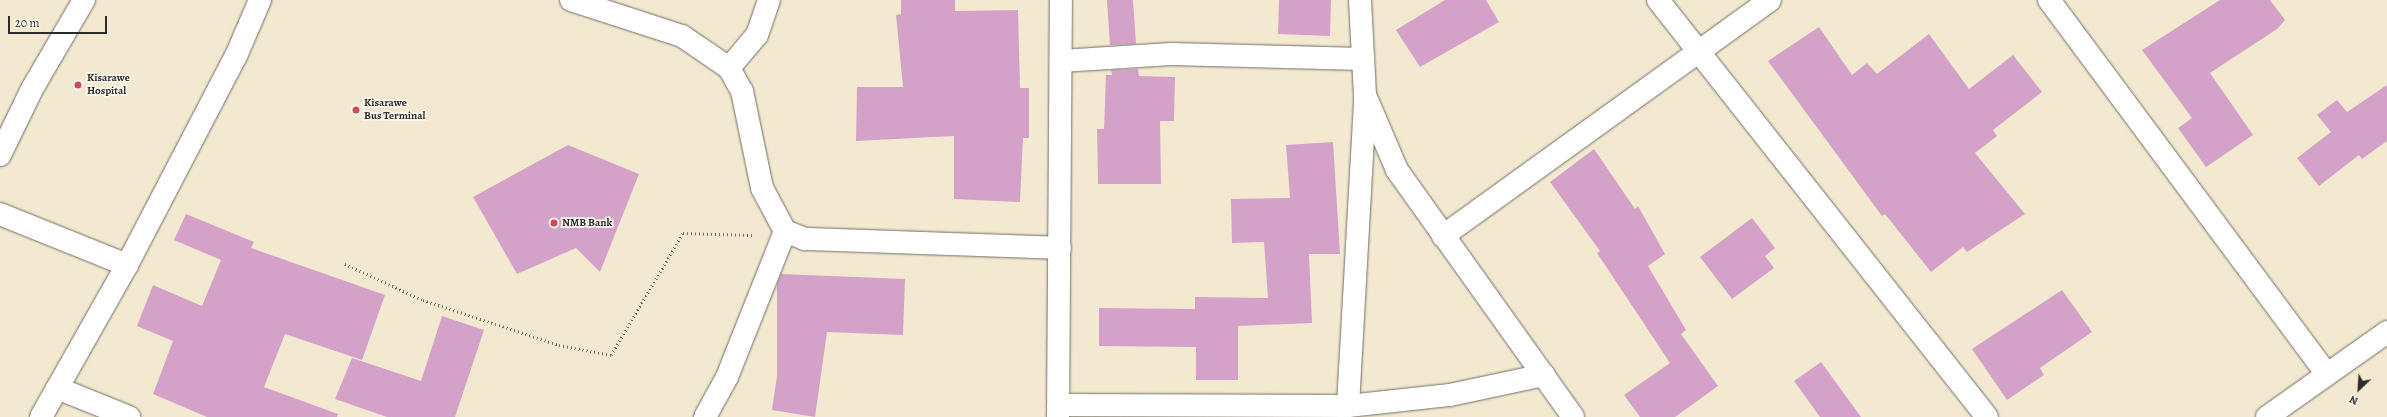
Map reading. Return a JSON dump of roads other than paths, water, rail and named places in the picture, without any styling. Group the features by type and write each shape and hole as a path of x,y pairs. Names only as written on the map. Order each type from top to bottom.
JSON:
{"street":[{"path":"0,155 32,89 84,0"},
{"path":"41,417 127,265 236,56 260,0"},
{"path":"571,0 682,36 729,68 742,91 762,188 784,233 727,377 705,417"},
{"path":"729,68 757,35 769,0"},
{"path":"1061,0 1059,411 1313,412 1348,406 1450,395 1544,375"},
{"path":"1348,406 1366,95 1362,59 1360,0"},
{"path":"1658,0 1697,52 1987,417"},
{"path":"1443,236 1770,0"},
{"path":"2049,0 2327,374"},
{"path":"1061,61 1171,54 1362,59"},
{"path":"1366,95 1397,170 1573,417"},
{"path":"0,214 127,265"},
{"path":"784,233 805,239 1060,248"},
{"path":"2267,417 2387,332"},
{"path":"57,388 129,417"}],"place":[{"name":"Kisarawe Hospital","path":"78,85"},
{"name":"Kisarawe Bus Terminal","path":"356,110"},
{"name":"NMB Bank","path":"554,223"}]}
